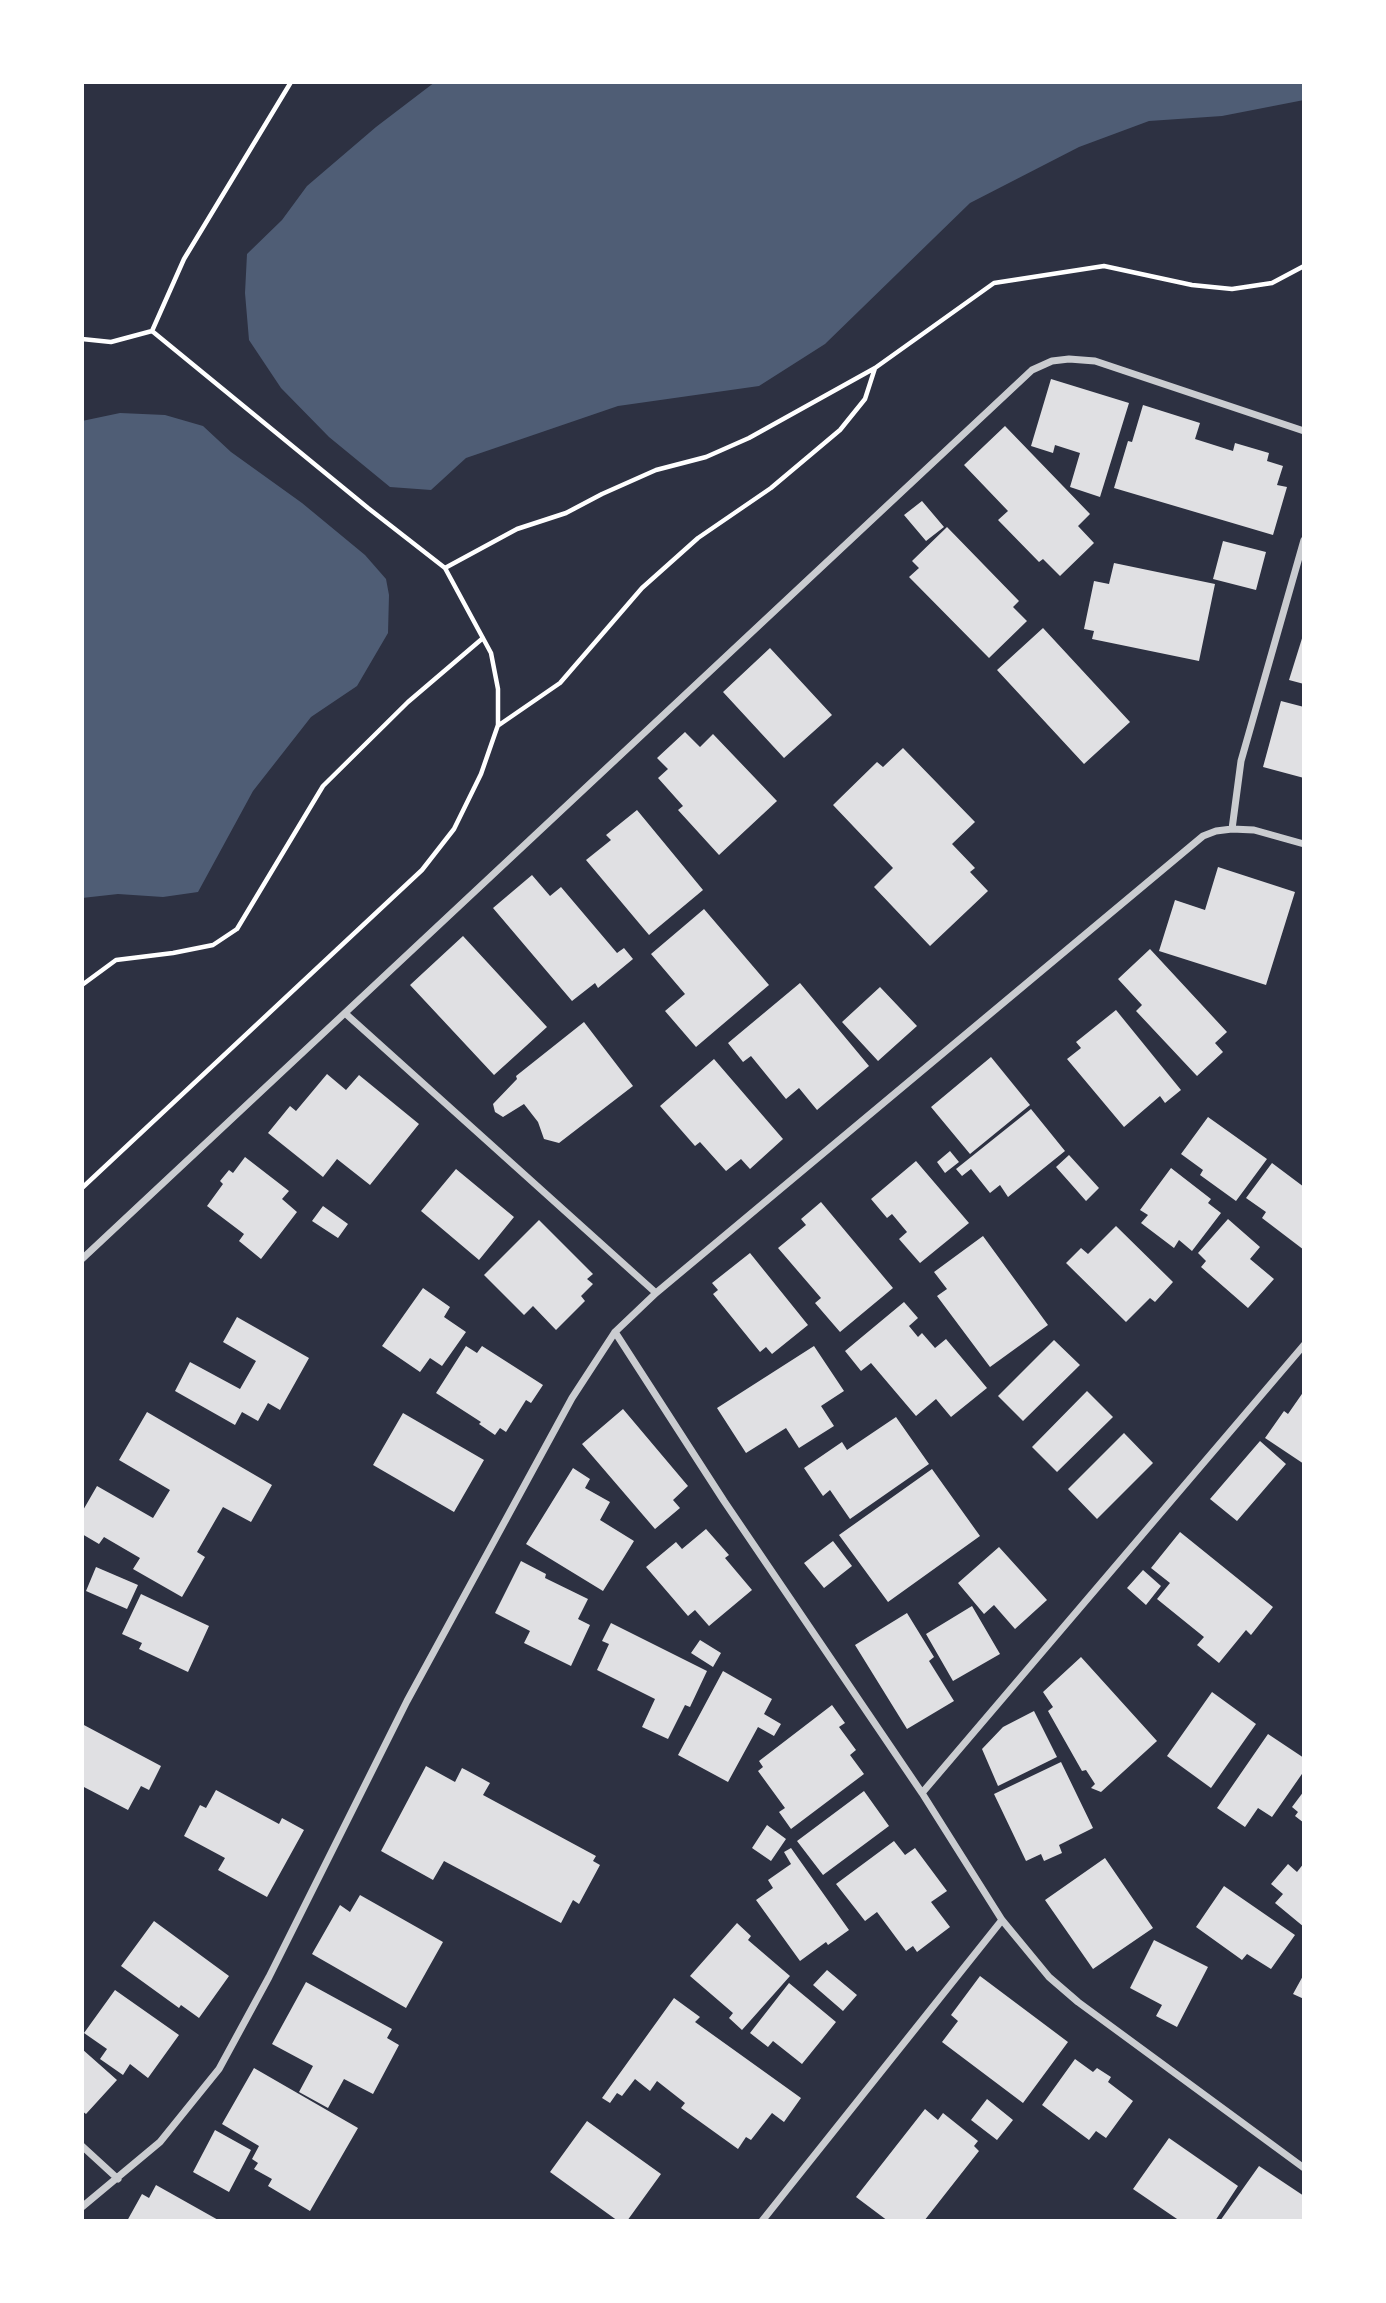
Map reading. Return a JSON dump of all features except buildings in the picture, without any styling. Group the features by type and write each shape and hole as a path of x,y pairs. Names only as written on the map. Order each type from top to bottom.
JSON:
{"street":[{"path":"82,1259 1032,370 1052,361 1095,361 1304,431"},
{"path":"1231,829 1241,761 1304,540"},
{"path":"82,2207 159,2142 219,2069 275,1965 407,1701 572,1398 615,1332 656,1293 1203,836 1231,829 1254,830 1304,844"},
{"path":"346,1014 656,1293"},
{"path":"615,1332 724,1501 922,1793 1002,1920 1049,1977 1078,2002 1304,2168"},
{"path":"922,1793 1304,1345"},
{"path":"762,2221 1002,1920"},
{"path":"82,2146 118,2179"}],"path":[{"path":"152,331 184,259 291,82"},
{"path":"444,568 517,529 566,513 656,470 706,457 738,443 875,368 994,283 1104,266 1192,285 1232,289 1272,283 1304,266"},
{"path":"82,339 111,342 152,331"},
{"path":"82,1188 422,870 454,829 481,774 498,725 498,689 491,653 444,568 152,331"},
{"path":"498,725 560,683 642,588 698,538 771,488 839,430 865,399 875,368"},
{"path":"82,985 116,960 213,945 237,929 323,786 408,702 484,638"}],"water":[{"path":"435,82 1304,82 1304,100 1222,116 1149,121 1079,147 970,203 825,344 759,386 618,406 466,458 431,490 390,487 329,437 281,388 249,340 245,293 247,254 282,220 307,186 376,127"},
{"path":"120,413 165,415 203,426 231,452 302,503 365,555 386,579 389,595 388,633 357,686 311,717 253,791 198,892 163,897 118,894 82,898 82,421"}]}
